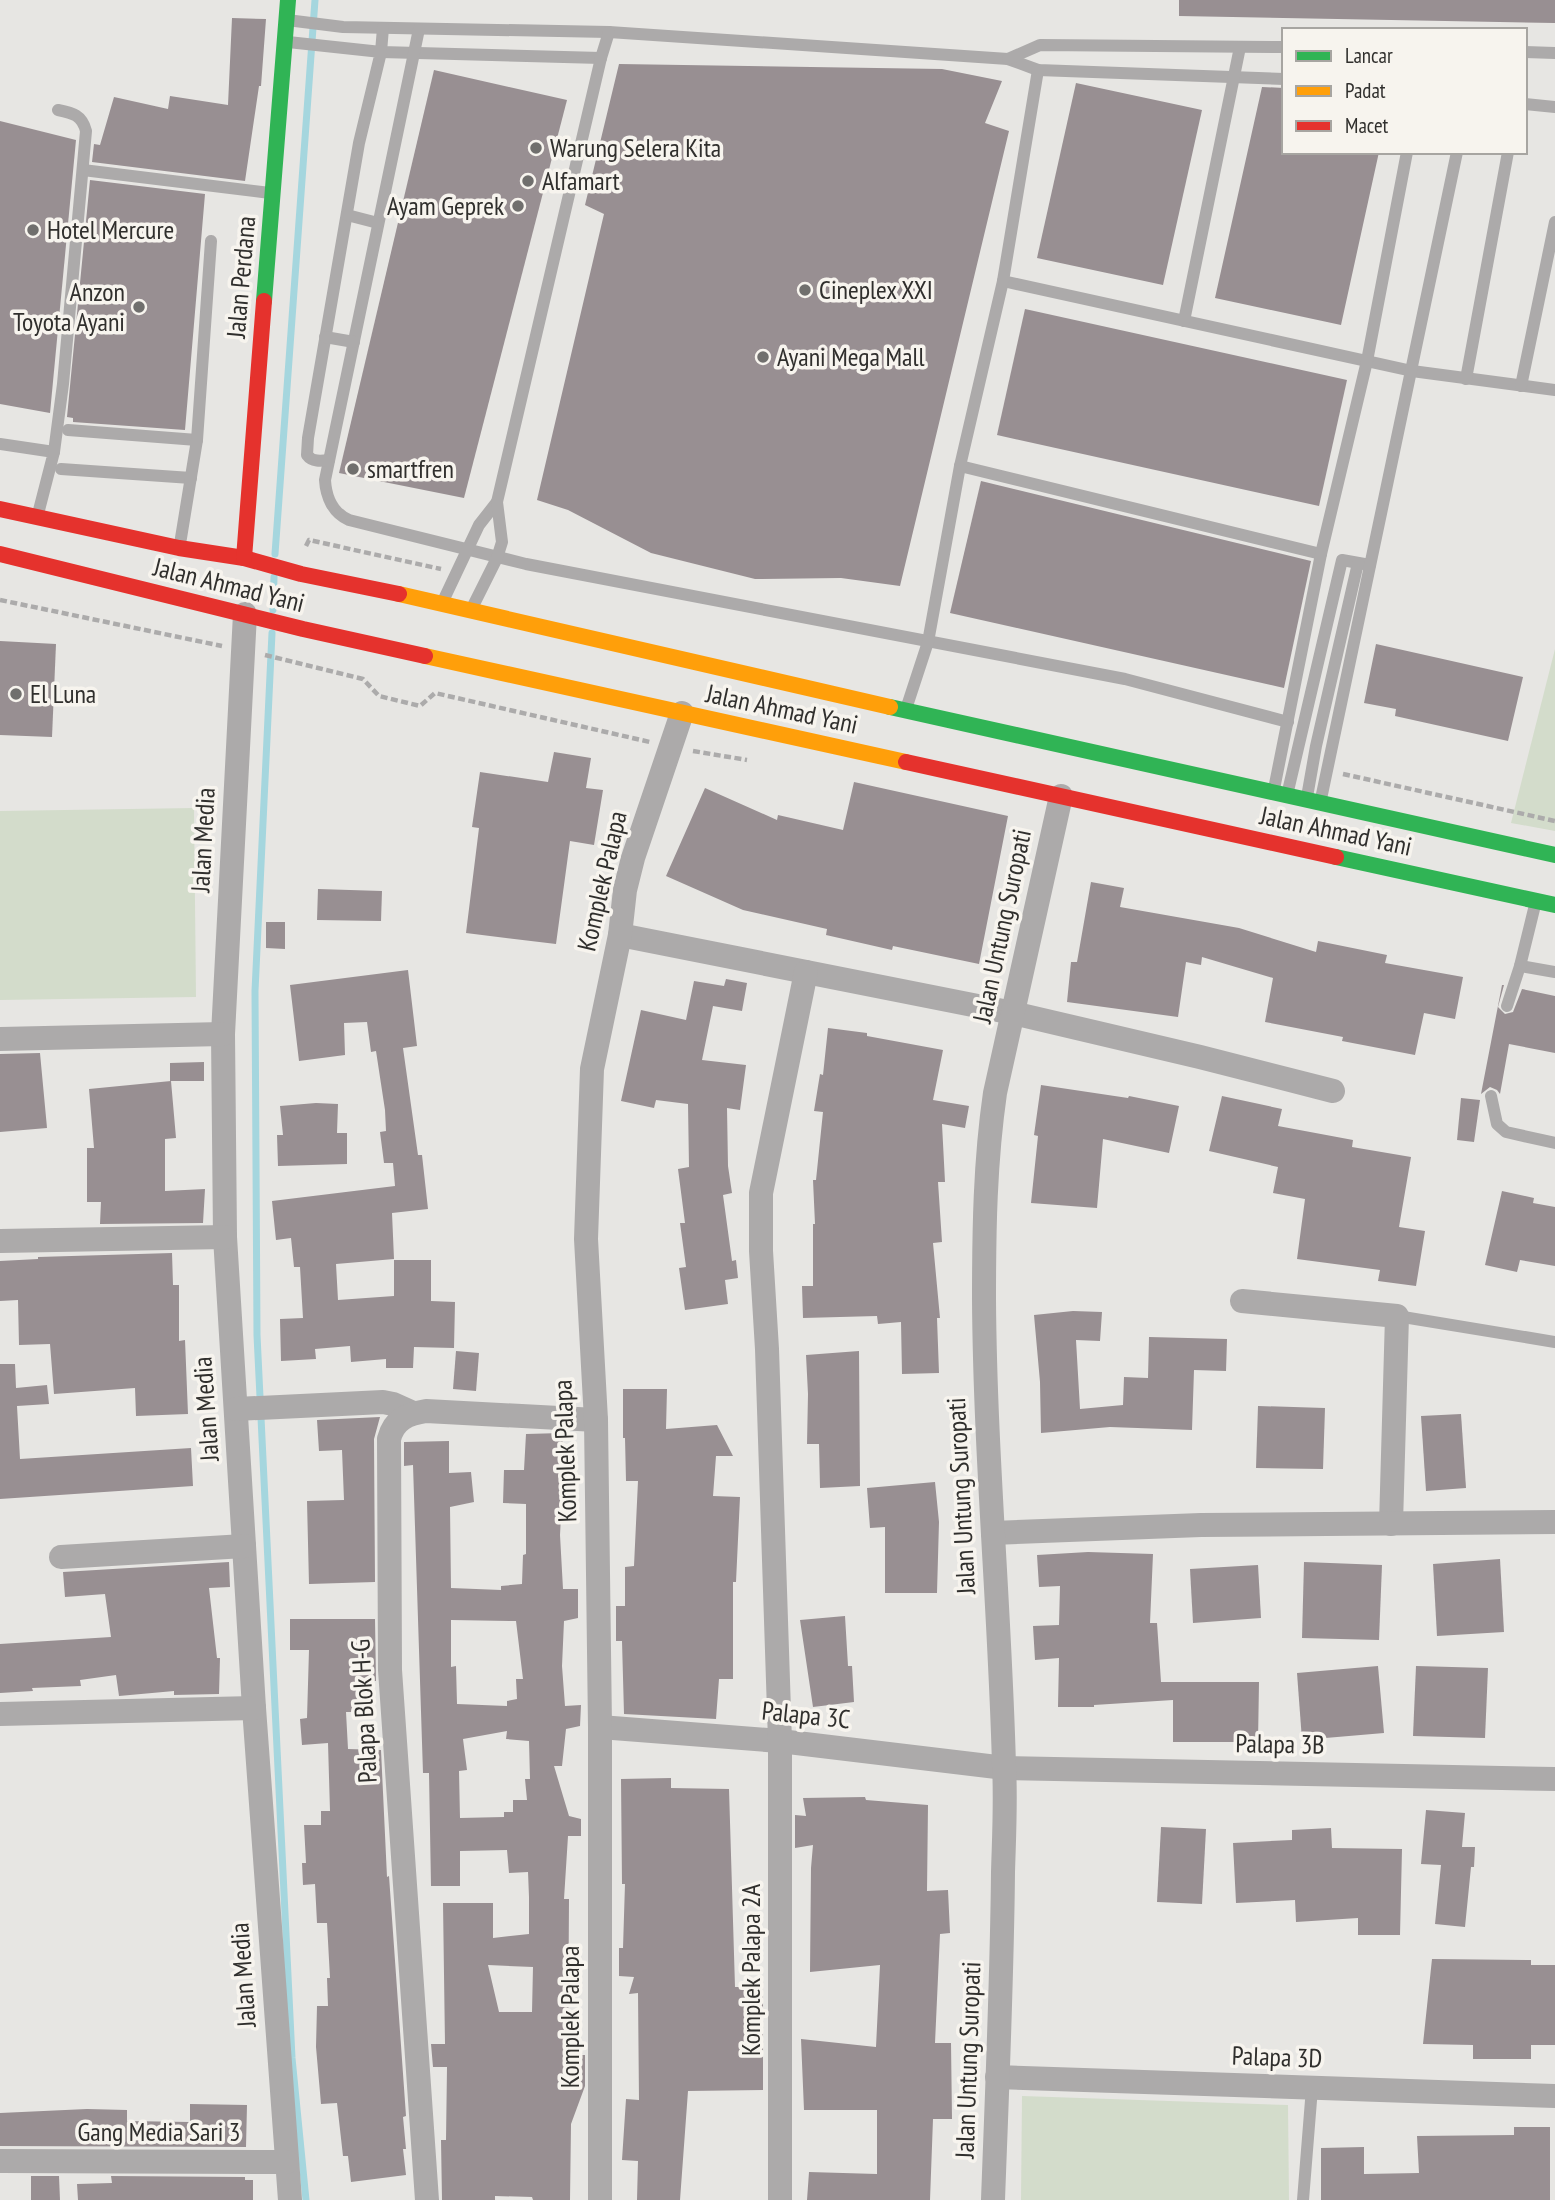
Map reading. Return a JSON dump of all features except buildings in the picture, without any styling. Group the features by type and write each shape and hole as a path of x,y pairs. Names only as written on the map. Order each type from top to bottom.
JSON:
{"main road":[{"name":"Jalan Perdana","path":"248,559 273,194 294,20 288,0"},
{"name":"Jalan Ahmad Yani","path":"0,509 179,548 248,559 301,575 442,603 953,722 1555,855"},
{"name":"Jalan Ahmad Yani","path":"0,554 303,629 1555,905"}],"street":[{"name":"Jalan Media","path":"251,615 223,1034 225,1237 254,1708 290,2200"},
{"name":"Komplek Palapa","path":"600,2200 600,1727 596,1420 586,1239 592,1069 620,935 625,890 682,713"},
{"name":"Jalan Untung Suropati","path":"993,2200 1003,1925 1004,1769 985,1393 984,1200 993,1104 1061,796"},
{"path":"620,935 1013,1013 1200,1056 1333,1091"},
{"name":"Komplek Palapa 2A","path":"780,2200 780,1741 761,1193 806,972"},
{"path":"0,1039 223,1034"},
{"path":"0,1241 225,1237"},
{"path":"1241,1301 1397,1316 1391,1524"},
{"path":"236,1409 383,1402 413,1413 426,1411 596,1420"},
{"name":"Palapa Blok H-G","path":"413,1413 396,1423 389,1438 390,1670 427,2200"},
{"path":"993,1533 1201,1525 1555,1522"},
{"path":"61,1557 244,1546"},
{"path":"0,1714 254,1708"},
{"name":"Palapa 3C","path":"600,1727 780,1741 1004,1769"},
{"name":"Palapa 3B","path":"1004,1769 1555,1779"},
{"name":"Palapa 3D","path":"997,2077 1555,2096"},
{"name":"Gang Media Sari 3","path":"0,2161 287,2162"}],"lane":[{"path":"294,20 343,27 609,32 1009,59 1038,70 1282,79"},
{"path":"329,460 318,461 307,455 346,215 359,144 381,52 383,28"},
{"path":"419,29 325,480 328,500 345,519 498,558 1125,678 1288,722"},
{"path":"471,610 498,558 502,533 497,502 609,32"},
{"path":"292,43 381,52 601,58"},
{"path":"1009,59 1040,45 1282,47"},
{"path":"1184,321 1240,47"},
{"path":"1527,52 1555,53"},
{"path":"906,710 928,642 960,466 1003,281 1038,70"},
{"path":"1527,104 1555,107"},
{"path":"37,517 54,453 63,384 86,131 83,121 75,113 58,110"},
{"path":"1280,794 1288,722 1321,554 1367,361 1407,154"},
{"path":"1314,802 1315,746 1412,371 1457,154"},
{"path":"1466,379 1508,154"},
{"path":"83,170 273,194"},
{"path":"346,215 379,223"},
{"path":"1521,386 1555,222"},
{"path":"179,548 197,440 211,241"},
{"path":"1003,281 1412,371 1555,390"},
{"path":"325,337 354,342"},
{"path":"68,430 197,440"},
{"path":"0,444 54,453"},
{"path":"960,466 1321,554"},
{"path":"61,470 191,478"},
{"path":"442,603 479,525 497,502"},
{"path":"1280,794 1342,560 1364,564"},
{"path":"1314,802 1328,770 1364,564"},
{"path":"1507,1006 1536,901"},
{"path":"1520,966 1555,972"},
{"path":"1491,1096 1497,1124 1506,1132 1555,1143"},
{"path":"1397,1316 1555,1342"},
{"path":"1303,2200 1312,2088"}],"path":[{"path":"309,540 439,569"},
{"path":"0,600 286,660"},
{"path":"1328,770 1555,821"}],"green space":[{"path":"1555,649 1555,831 1511,823"},
{"path":"194,808 196,997 0,1000 0,811"},
{"path":"1022,2096 1288,2105 1289,2200 1021,2200"}],"waterway":[{"path":"275,554 315,0"},
{"path":"273,610 274,577"},
{"path":"272,633 255,991 257,1335 292,2058 306,2200"}],"traffic: fast":[{"path":"264,301 288,0"},
{"path":"890,707 1555,855"},
{"path":"1336,857 1555,905"}],"traffic: slow":[{"path":"399,594 890,707"},
{"path":"425,656 906,762"}],"traffic: jam":[{"path":"244,558 264,301"},
{"path":"0,509 179,548 244,558 301,574 399,594"},
{"path":"0,554 303,629 425,656"},
{"path":"906,762 1336,857"}],"place":[{"name":"Warung Selera Kita","path":"536,148"},
{"name":"Alfamart","path":"528,181"},
{"name":"Ayam Geprek","path":"518,206"},
{"name":"Hotel Mercure","path":"33,230"},
{"name":"Cineplex XXI","path":"805,290"},
{"name":"Anzon Toyota Ayani","path":"139,307"},
{"name":"Ayani Mega Mall","path":"763,357"},
{"name":"smartfren","path":"353,469"},
{"name":"El Luna","path":"16,694"}]}
